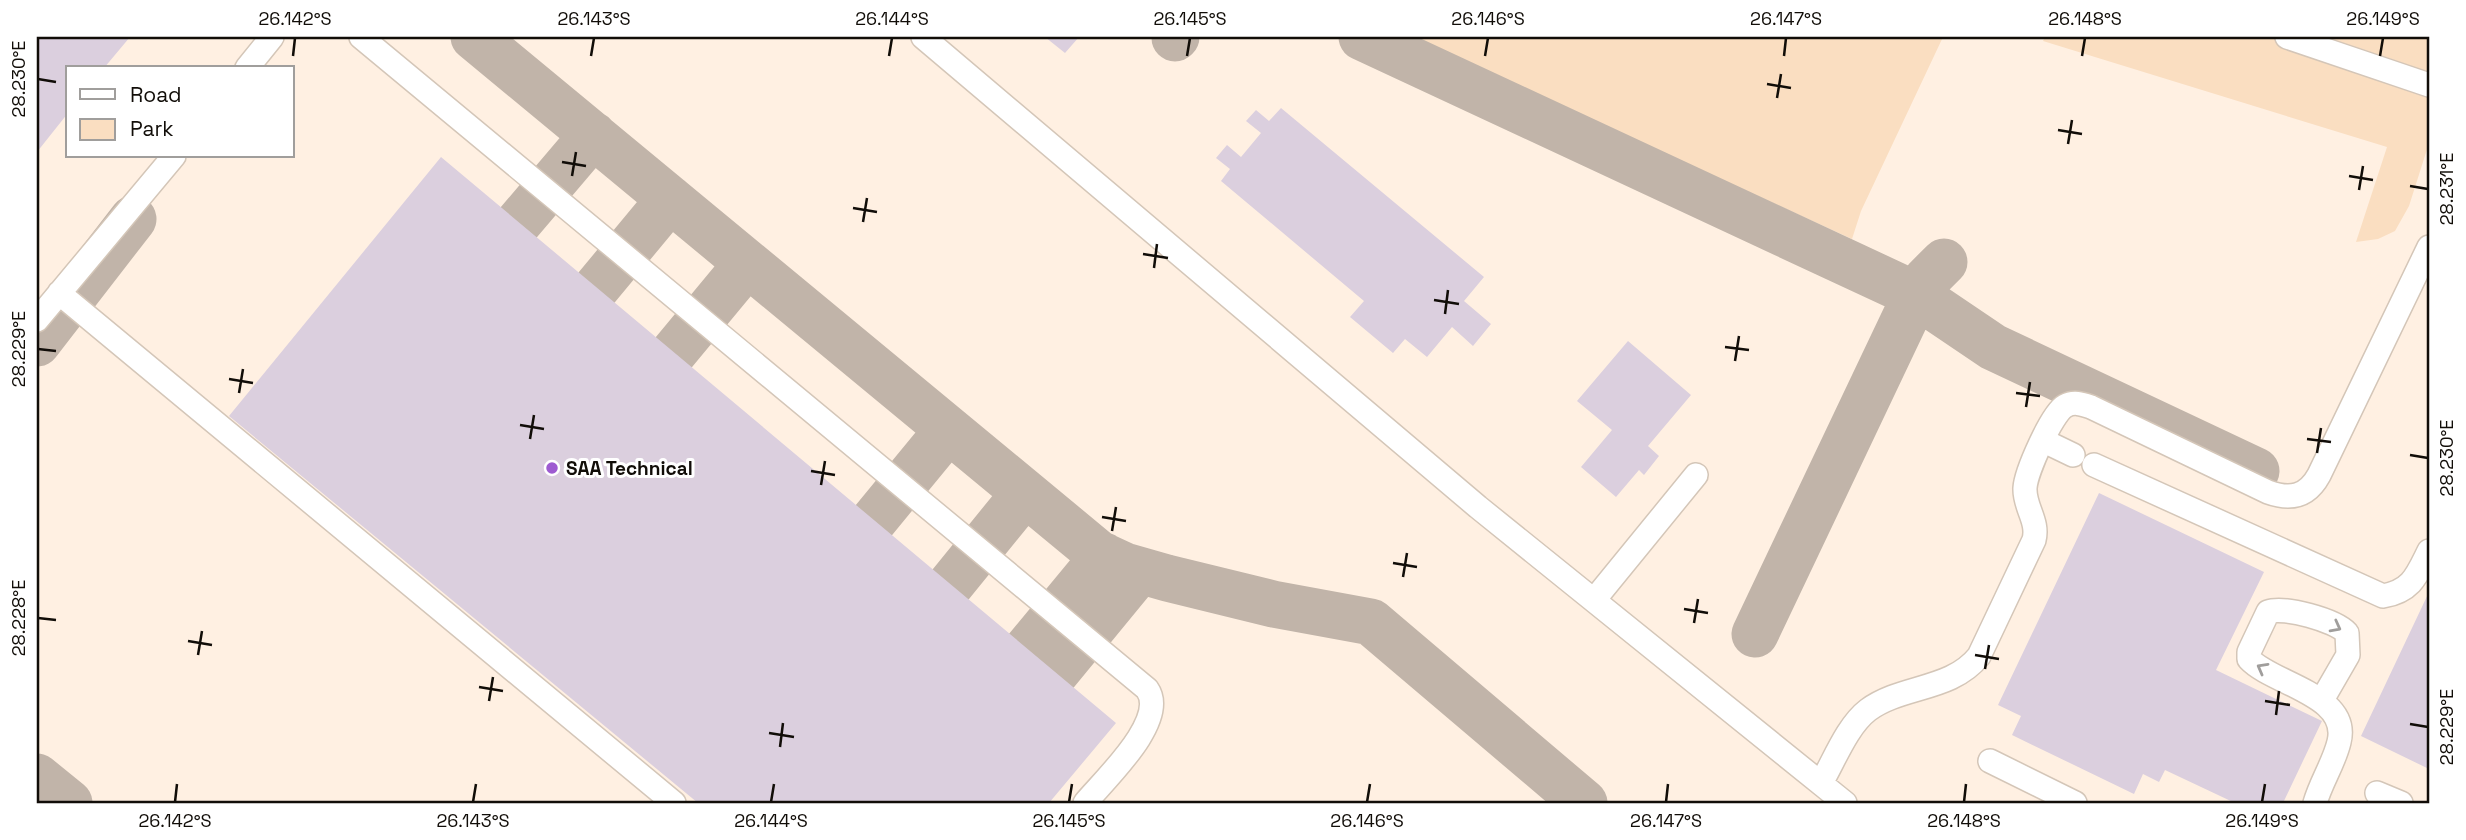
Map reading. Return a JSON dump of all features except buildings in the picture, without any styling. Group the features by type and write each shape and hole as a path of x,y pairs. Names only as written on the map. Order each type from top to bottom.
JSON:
{"lane":[{"path":"249,66 272,37"},
{"path":"361,37 1147,689 1152,703 1147,728 1085,803"},
{"path":"923,37 1478,507 1846,803"},
{"path":"2287,37 2429,85"},
{"path":"37,320 172,158"},
{"path":"1821,783 1856,723 1868,710 1949,679 1970,668 1979,656 2034,540 2035,524 2025,489 2029,468 2061,408 2072,402 2081,403 2268,492 2283,496 2301,495 2308,491 2319,475 2429,247"},
{"path":"59,293 674,803"},
{"path":"2043,441 2383,596 2401,593 2414,580 2429,551"},
{"path":"1594,600 1696,475"},
{"path":"2315,803 2340,735 2337,722 2322,700 2249,659 2249,652 2268,612 2279,609 2292,611 2340,626 2347,632 2348,655 2322,700"},
{"path":"1990,761 2075,803"},
{"path":"2376,793 2401,803"}],"green space":[{"path":"1409,37 1943,37 1861,211 1852,239"},
{"path":"2045,37 2429,37 2429,143 2409,206 2395,231 2378,239 2356,242 2387,147 2043,41"}],"taxiway":[{"path":"474,37 1099,554 1125,566 1167,578 1273,604 1371,622 1584,803"},
{"path":"1362,37 1916,295 1993,347 2256,471"},
{"path":"519,222 593,135"},
{"path":"597,287 670,199"},
{"path":"37,343 133,219"},
{"path":"1755,634 1916,295 1944,262"},
{"path":"674,352 747,264"},
{"path":"874,520 948,430"},
{"path":"951,584 1025,493"},
{"path":"1027,649 1104,556"},
{"path":"1056,672 1139,571"},
{"path":"37,777 69,803"}],"place":[{"name":"SAA Technical","path":"552,468"}]}
